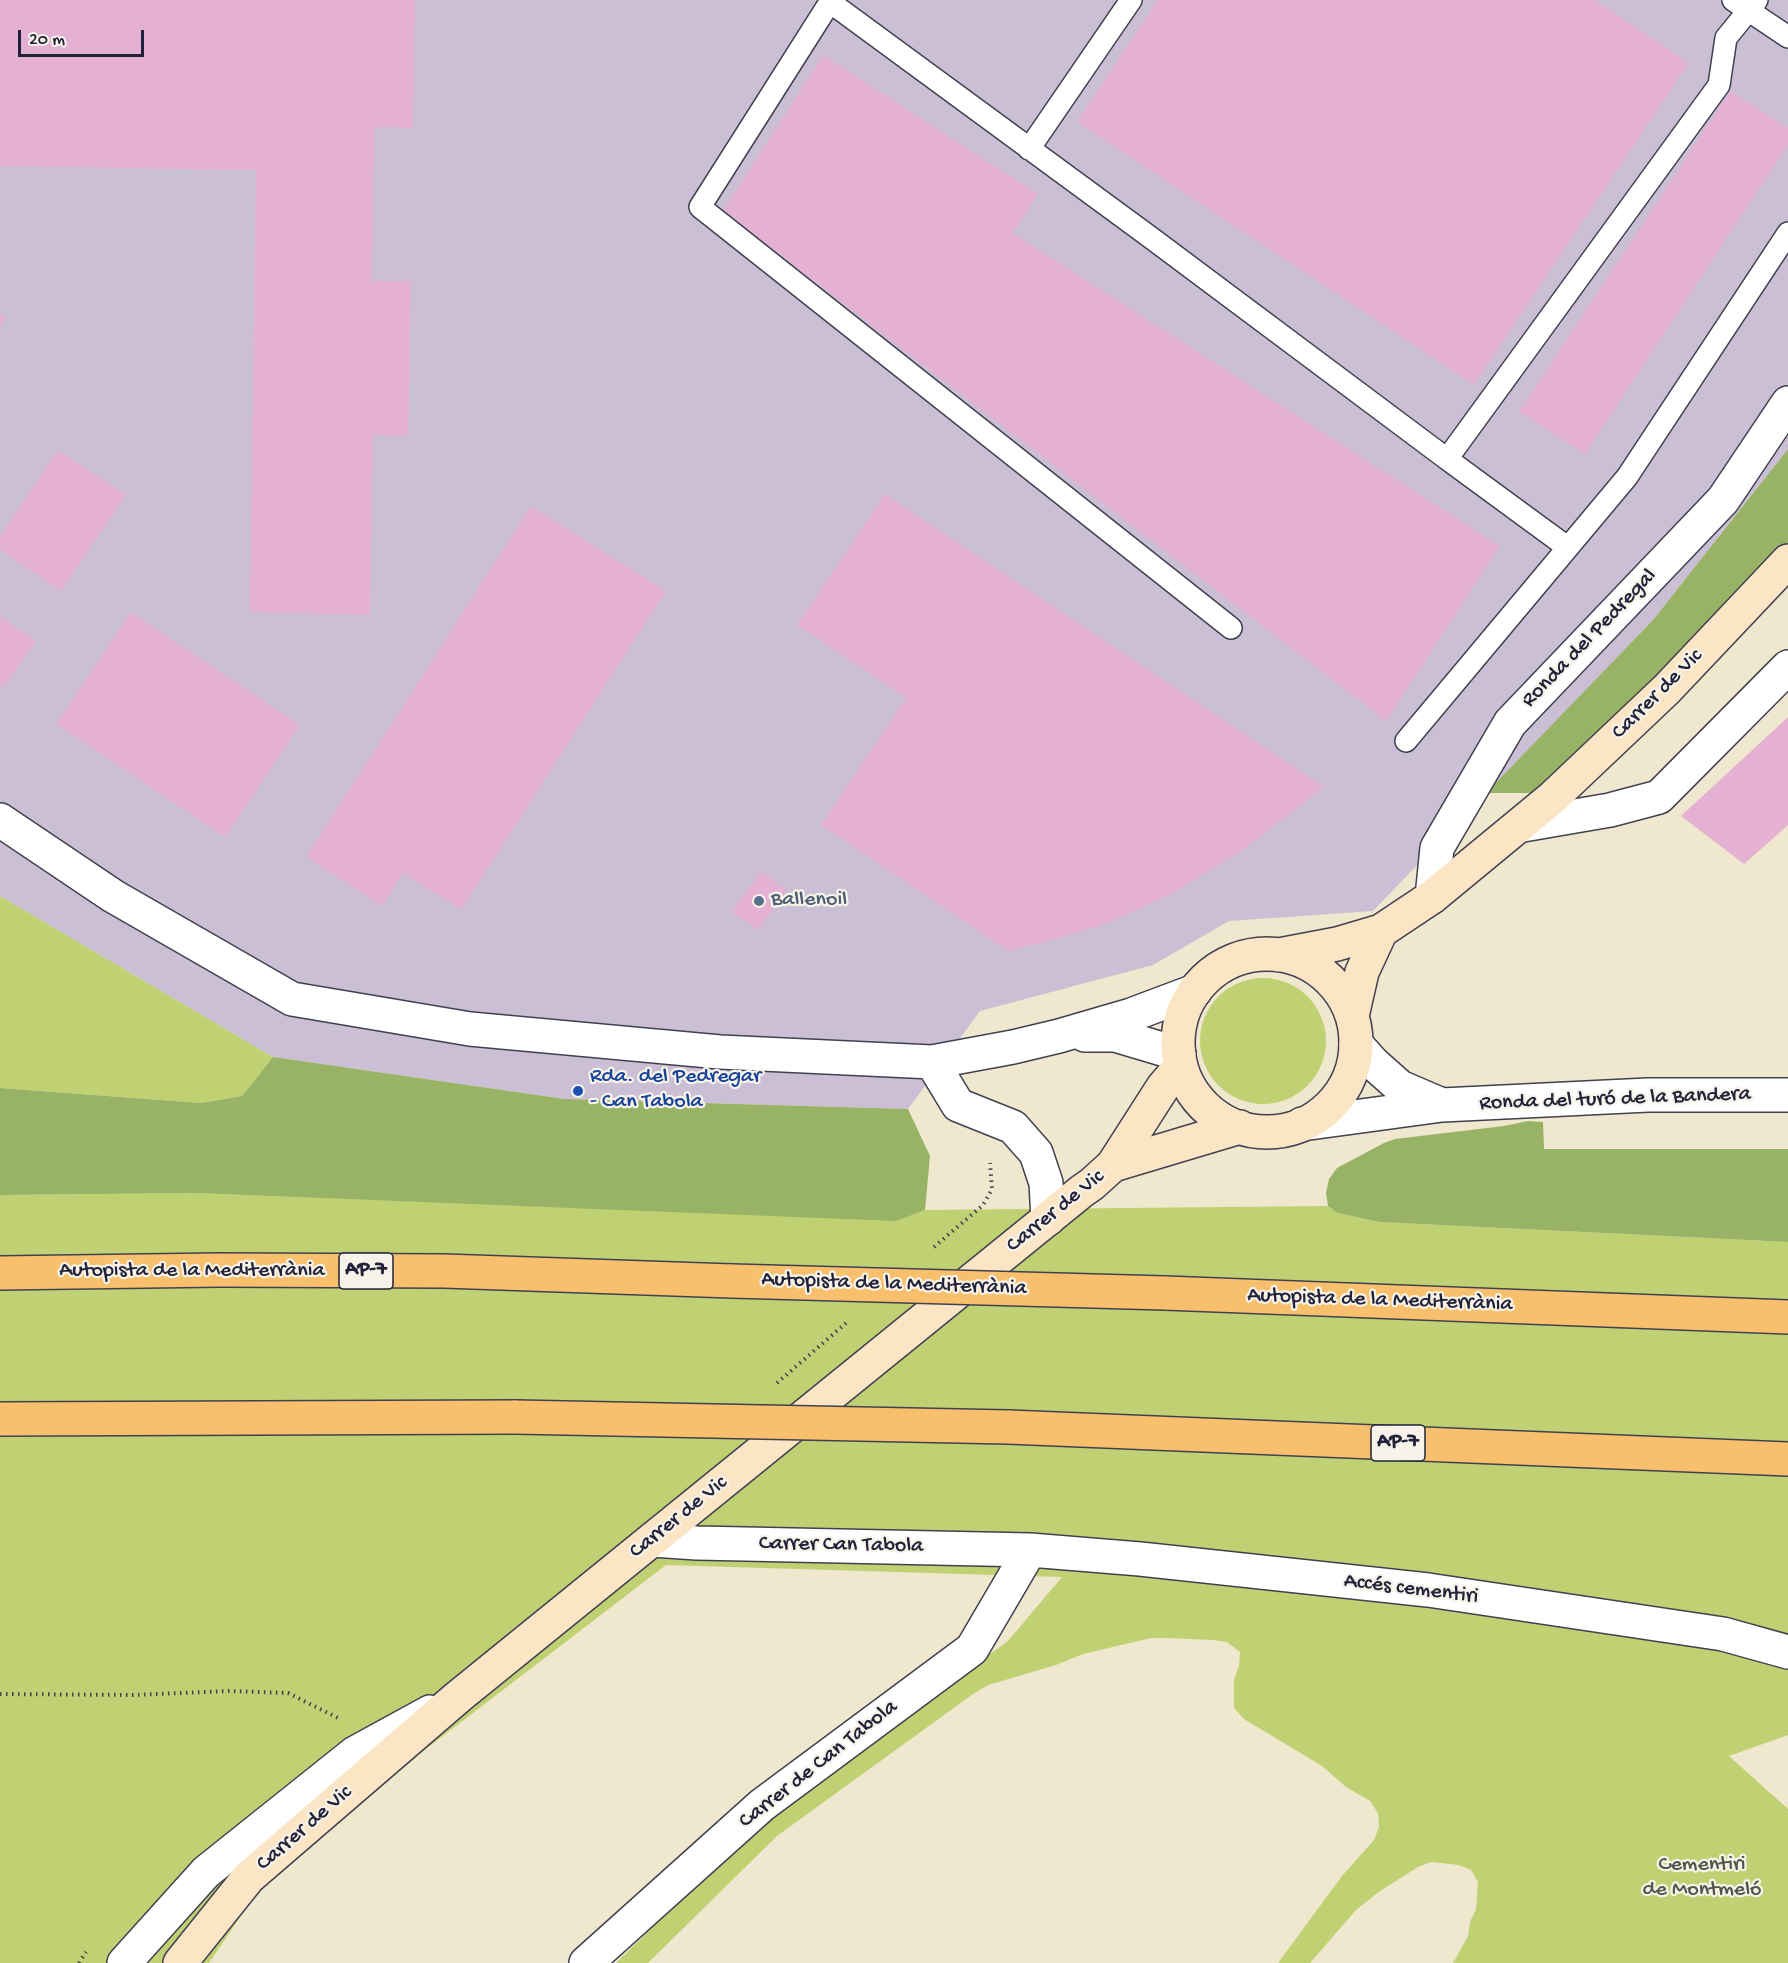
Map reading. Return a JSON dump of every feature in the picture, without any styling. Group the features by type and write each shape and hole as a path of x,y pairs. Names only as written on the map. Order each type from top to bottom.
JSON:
{"highway":[{"name":"Autopista de la Mediterrània","path":"0,1273 219,1270 444,1271 1165,1293 1788,1317"},
{"name":"AP-7","path":"0,1419 516,1417 1008,1427 1788,1459"}],"street":[{"name":"Ronda del Pedregal","path":"1432,897 1437,848 1510,723 1723,500 1788,404"},
{"name":"Carrer de Vic","path":"1279,955 1337,944 1381,931 1432,897 1522,825 1667,688 1788,561"},
{"name":"Carrer de Vic","path":"1522,825 1610,810 1659,796 1788,667"},
{"path":"0,820 113,896 292,999 470,1029 720,1052 932,1062 1059,1036 1131,1015 1195,991"},
{"path":"1354,1030 1339,991 1324,975 1306,963 1279,955 1255,955 1232,961 1211,974 1195,991 1180,1021 1178,1043 1180,1060 1189,1086 1202,1104 1220,1118 1240,1127 1271,1132 1302,1124 1327,1108 1345,1085 1354,1058 1354,1030 1362,972 1381,931"},
{"name":"Ronda del turó de la Bandera","path":"1354,1030 1372,1063 1400,1087 1442,1105"},
{"path":"1059,1036 1115,1035 1180,1060"},
{"name":"Carrer de Vic","path":"180,1963 249,1877 458,1697 1092,1184 1113,1164 1180,1060"},
{"path":"932,1062 958,1105 1013,1127 1036,1153 1046,1183 1048,1219"},
{"name":"Ronda del turó de la Bandera","path":"1302,1124 1442,1105 1648,1095 1788,1095"},
{"name":"Carrer de Vic","path":"1113,1164 1240,1127"},
{"name":"Carrer Can Tabola","path":"652,1540 697,1543 1030,1550"},
{"name":"Accés cementiri","path":"1030,1550 1140,1559 1428,1590 1723,1634 1788,1652"},
{"name":"Carrer de Can Tabola","path":"586,1963 762,1805 972,1649 1030,1550"},
{"path":"124,1963 206,1872 355,1753 458,1697"}],"lane":[{"path":"1029,148 1131,0"},
{"path":"1231,628 700,207 830,2 1567,547"},
{"path":"1447,459 1719,85 1726,38 1746,3 1788,37"},
{"path":"1406,741 1627,477 1788,233"}],"path":[{"path":"929,1252 984,1205 992,1189 991,1165 987,1158"},
{"path":"775,1384 848,1322"},
{"path":"0,1694 135,1695 230,1691 288,1693 334,1716 351,1727 369,1745"},
{"path":"79,1963 88,1949"}],"shaded area":[{"path":"0,0 1788,0 1788,449 1653,620 1373,911 1229,921 1153,965 980,1011 908,1109 565,1099 273,1057 0,896"}],"green space":[{"path":"1788,449 1788,542 1765,575 1544,793 1486,793 1653,620"},
{"path":"0,896 273,1057 242,1096 201,1103 0,1088"},
{"path":"1263,978 1287,983 1308,996 1321,1017 1326,1041 1321,1065 1308,1086 1287,1099 1263,1104 1239,1099 1218,1086 1205,1065 1200,1041 1205,1017 1218,996 1239,983"},
{"path":"273,1057 565,1099 908,1109 930,1156 925,1210 896,1221 195,1193 0,1195 0,1088 201,1103 242,1096"},
{"path":"1528,1121 1543,1122 1544,1149 1788,1149 1788,1242 1379,1222 1338,1213 1328,1206 1326,1193 1329,1179 1337,1168 1384,1143 1395,1139"},
{"name":"Cementiri de Montmeló","path":"195,1193 896,1220 925,1210 1328,1206 1339,1213 1379,1222 1788,1242 1788,1735 1729,1756 1788,1809 1788,1963 1453,1963 1468,1936 1470,1922 1476,1909 1478,1882 1471,1870 1459,1865 1431,1862 1418,1867 1380,1891 1356,1910 1310,1963 1278,1963 1342,1876 1374,1840 1379,1827 1378,1813 1370,1801 1346,1787 1322,1766 1244,1719 1234,1708 1234,1680 1239,1666 1240,1652 1227,1642 1151,1638 1083,1654 1056,1665 988,1685 973,1694 777,1836 648,1963 616,1963 764,1818 1008,1641 1062,1577 666,1565 422,1752 255,1895 209,1963 0,1963 0,1195"}],"building":[{"path":"0,0 415,0 413,128 374,127 372,281 411,281 408,436 373,435 370,615 250,612 256,170 0,166"},
{"path":"1158,0 1595,0 1689,63 1474,385 1077,122"},
{"path":"823,55 1038,194 1013,233 1500,546 1386,721 723,211"},
{"path":"1730,91 1788,128 1788,145 1585,454 1519,412"},
{"path":"0,313 6,318 0,327"},
{"path":"58,450 126,495 61,591 0,550 0,536"},
{"path":"885,494 1324,787 1243,850 1175,892 1109,923 1008,951 821,825 906,698 797,625"},
{"path":"531,506 666,591 461,910 403,873 382,906 306,857"},
{"path":"131,612 300,725 225,837 56,724"},
{"path":"0,616 36,641 4,687 0,684"},
{"path":"1788,717 1788,825 1744,864 1681,816"},
{"name":"Ballenoil","path":"761,871 787,890 758,930 732,912"}],"place":[{"name":"Ballenoil","path":"759,901"},
{"name":"Rda. del Pedregar - Can Tabola","path":"578,1091"}]}
